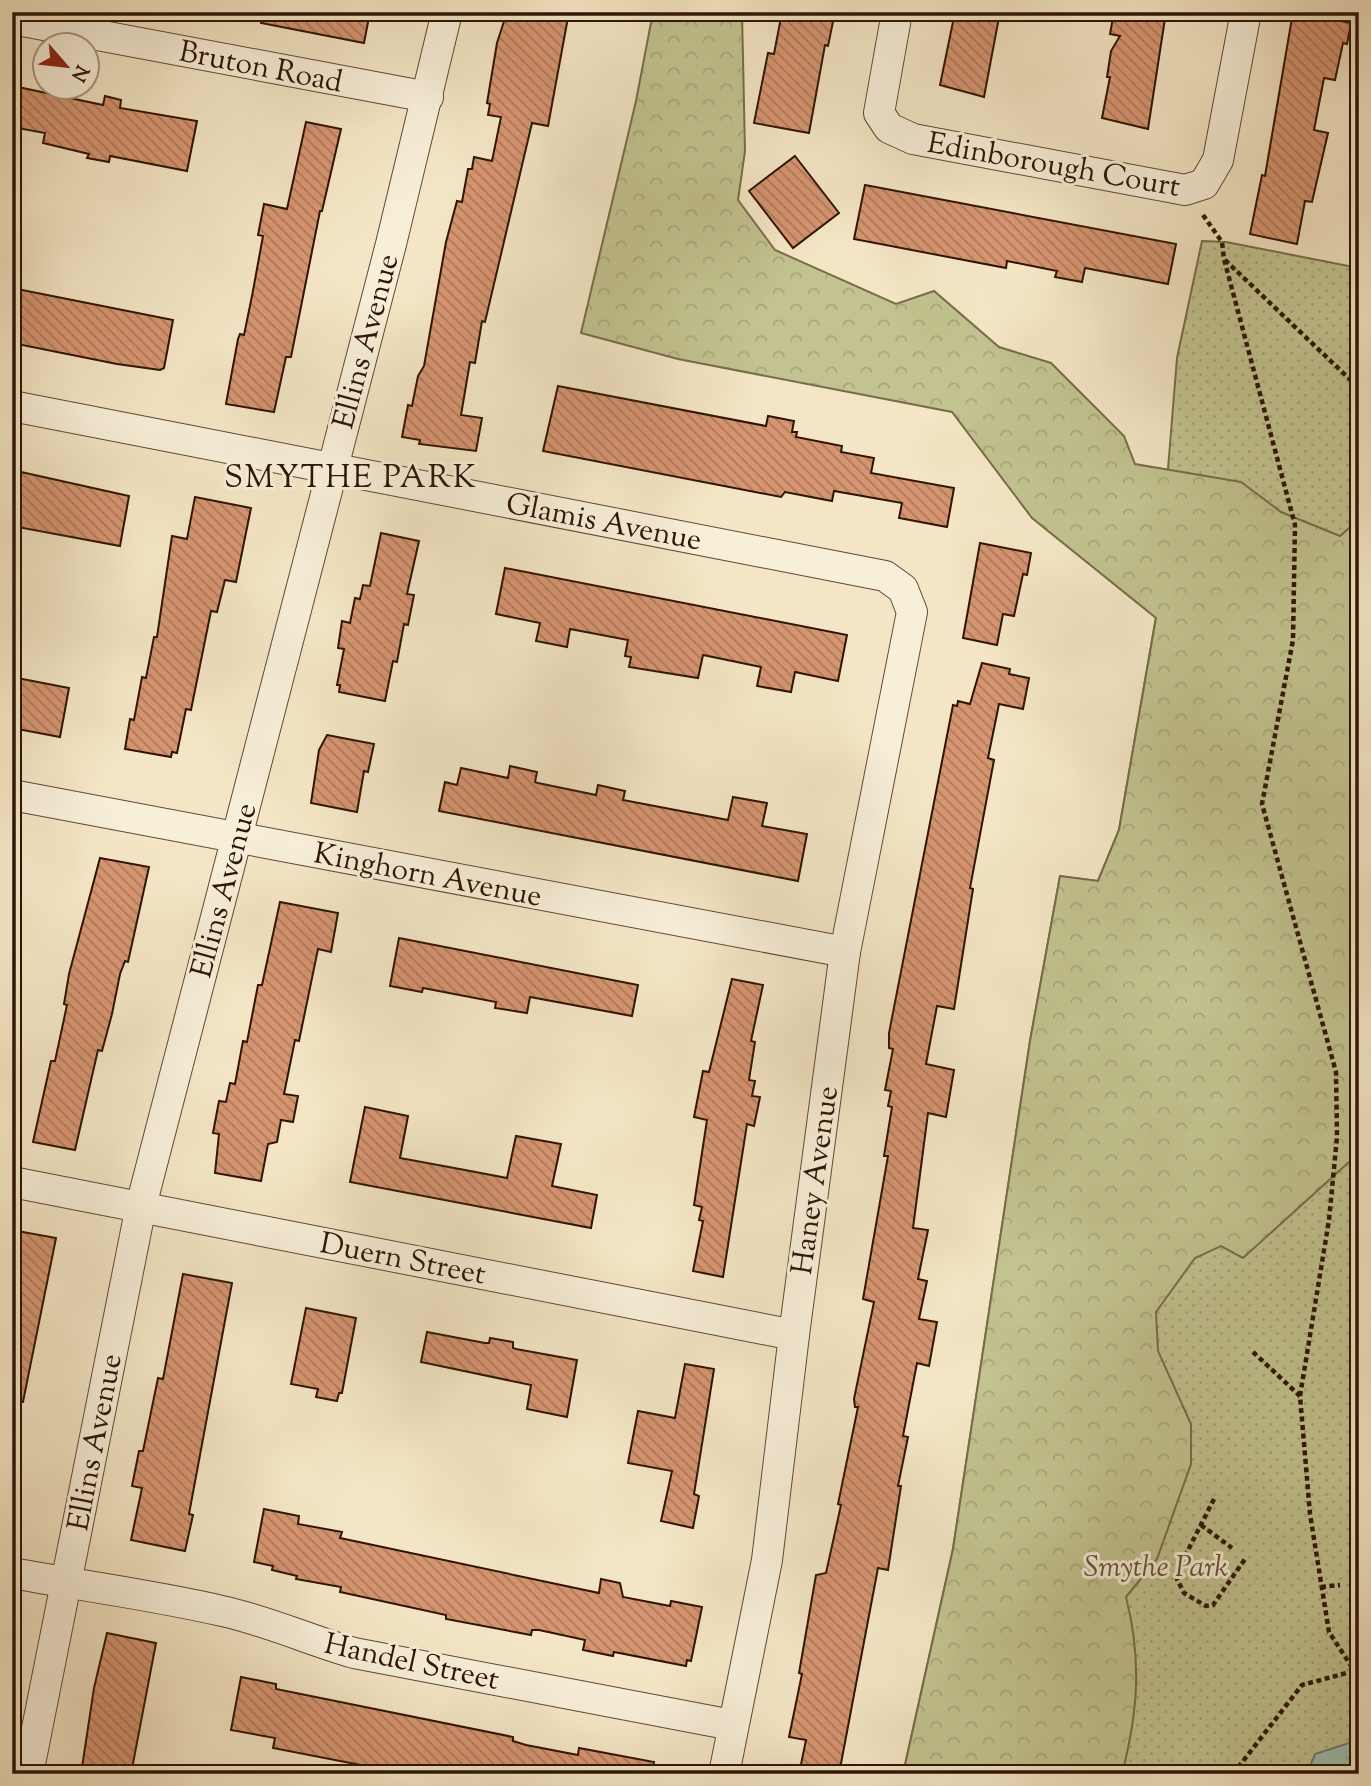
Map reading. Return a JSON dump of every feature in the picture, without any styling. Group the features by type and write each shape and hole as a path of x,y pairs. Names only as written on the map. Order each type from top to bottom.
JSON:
{"street":[{"name":"Ellins Avenue","path":"28,1774 141,1206 428,97 447,12"},
{"name":"Edinborough Court","path":"897,12 879,113 889,128 913,139 1185,190 1204,184 1218,160 1246,12"},
{"name":"Bruton Road","path":"12,19 59,20 428,97"},
{"name":"Glamis Avenue","path":"12,406 885,576 903,589"},
{"name":"Haney Avenue","path":"724,1774 768,1560 793,1335 845,952 912,612 903,589"},
{"name":"Kinghorn Avenue","path":"12,795 845,952"},
{"name":"Duern Street","path":"12,1182 793,1335"},
{"name":"Handel Street","path":"12,1573 221,1611 281,1626 314,1641 354,1653 732,1725"}],"path":[{"path":"1202,214 1222,242 1295,525 1293,640 1262,804 1336,1072 1337,1137 1329,1220 1300,1396 1310,1514 1329,1632 1359,1678"},
{"path":"1224,258 1359,388"},
{"path":"1253,1352 1300,1396"},
{"path":"1214,1499 1177,1579 1184,1593 1206,1606 1213,1605 1245,1559"},
{"path":"1201,1525 1232,1548"},
{"path":"1321,1587 1340,1585"},
{"path":"1233,1774 1302,1685 1354,1671"}],"green space":[{"name":"Smythe Park","path":"653,12 742,12 745,151 738,200 775,250 896,304 934,291 999,347 1051,363 1124,436 1135,464 1241,482 1281,512 1340,536 1359,519 1359,1153 1243,1258 1221,1246 1195,1258 1156,1312 1158,1351 1191,1424 1191,1464 1157,1559 1126,1597 1134,1643 1136,1686 1132,1729 1122,1774 903,1774 953,1549 1030,1041 1060,876 1098,881 1119,830 1156,618 1032,518 952,412 678,359 581,333 636,101"},
{"name":"Smythe Park","path":"1202,241 1226,242 1359,268 1359,1774 903,1774 953,1549 1030,1041 1060,876 1098,881 1119,830 1156,617 1177,358"}],"water":[{"path":"1355,1741 1359,1743 1359,1774 1307,1774 1315,1754"}],"building":[{"path":"262,12 370,12 364,43 261,23"},
{"path":"507,12 569,12 548,126 532,123 485,322 482,321 475,363 470,362 461,415 482,418 476,451 419,444 420,440 402,437 408,405 412,406 418,376 424,366 446,242 457,201 462,202 468,169 472,169 474,157 492,161 501,117 488,115 490,104 487,103 497,43"},
{"path":"782,12 835,12 828,46 825,45 809,133 754,123 768,53 774,54"},
{"path":"955,12 1000,12 984,97 940,85"},
{"path":"1114,12 1166,12 1148,129 1102,118 1110,77 1107,77 1111,51 1120,36 1110,34"},
{"path":"1293,12 1351,23 1347,44 1343,43 1335,80 1324,78 1314,130 1328,133 1312,202 1305,201 1297,244 1250,234 1262,175 1265,176"},
{"path":"12,88 32,90 32,102 89,102 103,105 105,96 121,100 120,108 197,121 187,171 110,156 109,162 87,158 89,154 43,143 45,133 12,127"},
{"path":"306,122 341,129 320,211 291,357 286,357 274,412 226,404 238,339 240,334 244,335 252,296 263,236 258,235 264,204 287,209"},
{"path":"795,156 839,213 793,248 749,191"},
{"path":"865,185 1176,244 1168,284 1085,268 1082,282 1055,277 1057,271 1007,261 1006,268 854,239"},
{"path":"12,288 173,320 164,368 160,370 117,364 12,343"},
{"path":"558,386 766,426 768,416 794,421 792,432 797,432 796,437 842,446 841,452 874,458 871,473 954,488 947,527 899,518 902,503 834,491 832,501 785,492 781,497 543,451"},
{"path":"21,472 129,496 120,546 12,526 12,502 17,477 20,477"},
{"path":"195,497 251,508 236,582 225,580 217,612 211,611 191,710 186,709 177,753 172,752 171,757 125,749 142,677 146,678 154,637 157,637 172,536 187,539"},
{"path":"381,533 419,541 407,594 414,595 408,625 404,624 397,662 393,661 385,701 339,692 340,685 337,685 344,649 338,648 342,621 350,623 355,598 360,599 363,585 370,586"},
{"path":"980,543 1031,553 1027,575 1023,574 1014,616 1003,614 997,645 963,638"},
{"path":"505,568 847,635 838,681 795,672 791,692 757,686 761,667 703,655 698,678 629,667 631,657 625,656 628,640 570,629 567,647 536,641 540,623 496,614"},
{"path":"982,663 1010,669 1009,674 1029,678 1023,709 999,704 988,758 994,760 970,888 973,889 954,1009 937,1006 926,1064 954,1070 946,1117 928,1113 913,1228 928,1230 918,1279 927,1281 919,1319 937,1322 929,1366 917,1363 903,1436 908,1437 898,1486 901,1486 888,1570 878,1568 839,1774 799,1774 806,1740 789,1737 802,1674 799,1673 816,1575 826,1573 841,1505 838,1504 858,1407 855,1407 854,1399 874,1302 863,1299 888,1156 884,1156 892,1107 888,1106 891,1091 885,1090 893,1049 889,1048 889,1033 953,705 957,706 958,701 970,704"},
{"path":"12,677 69,688 60,737 12,728"},
{"path":"327,735 374,744 368,772 364,771 357,812 311,803 319,750"},
{"path":"510,766 537,772 535,782 538,783 596,795 598,785 625,791 623,800 728,820 733,797 767,803 762,826 807,834 798,881 439,811 445,782 457,785 461,768 508,778"},
{"path":"100,858 149,867 128,962 125,961 120,974 102,1051 98,1050 75,1150 33,1142 67,1005 64,1004 69,974"},
{"path":"280,902 338,913 331,952 318,949 299,1041 295,1040 284,1094 298,1096 293,1122 281,1120 277,1142 268,1144 261,1181 215,1173 219,1134 213,1133 219,1101 226,1102 230,1083 235,1084 243,1041 247,1042 258,985 262,985"},
{"path":"399,938 638,985 632,1016 530,997 527,1013 495,1008 496,1002 423,988 422,992 390,986"},
{"path":"732,979 763,985 751,1041 755,1042 749,1080 755,1081 752,1096 760,1097 754,1126 747,1124 723,1277 693,1271 703,1221 699,1220 702,1207 694,1205 707,1120 694,1117 703,1071 709,1072"},
{"path":"365,1107 408,1116 400,1158 507,1178 516,1136 561,1144 552,1186 597,1195 591,1228 350,1182"},
{"path":"12,1230 56,1238 23,1402 12,1401"},
{"path":"183,1274 232,1283 189,1514 193,1515 185,1551 131,1540 142,1488 132,1486 139,1451 143,1451 158,1378 163,1379"},
{"path":"306,1308 356,1318 342,1393 339,1393 337,1401 316,1397 318,1389 291,1384"},
{"path":"427,1332 485,1343 489,1343 490,1338 513,1342 513,1348 516,1349 577,1360 567,1417 527,1409 531,1385 421,1362"},
{"path":"685,1364 714,1369 694,1494 699,1496 693,1528 661,1521 672,1471 628,1463 638,1411 675,1418"},
{"path":"264,1509 299,1516 298,1524 342,1532 340,1538 599,1593 601,1579 620,1583 623,1597 670,1606 671,1601 702,1607 691,1661 687,1660 686,1666 614,1652 613,1656 583,1650 585,1640 539,1630 532,1630 531,1635 446,1619 446,1615 340,1592 341,1587 296,1579 297,1576 272,1570 273,1566 254,1562"},
{"path":"107,1633 156,1643 131,1774 81,1774 94,1688"},
{"path":"241,1677 276,1684 276,1689 513,1737 513,1741 526,1745 578,1755 579,1748 654,1762 653,1774 407,1774 273,1748 275,1738 231,1730"}],"district":[{"name":"SMYTHE PARK","path":"351,476"}]}
